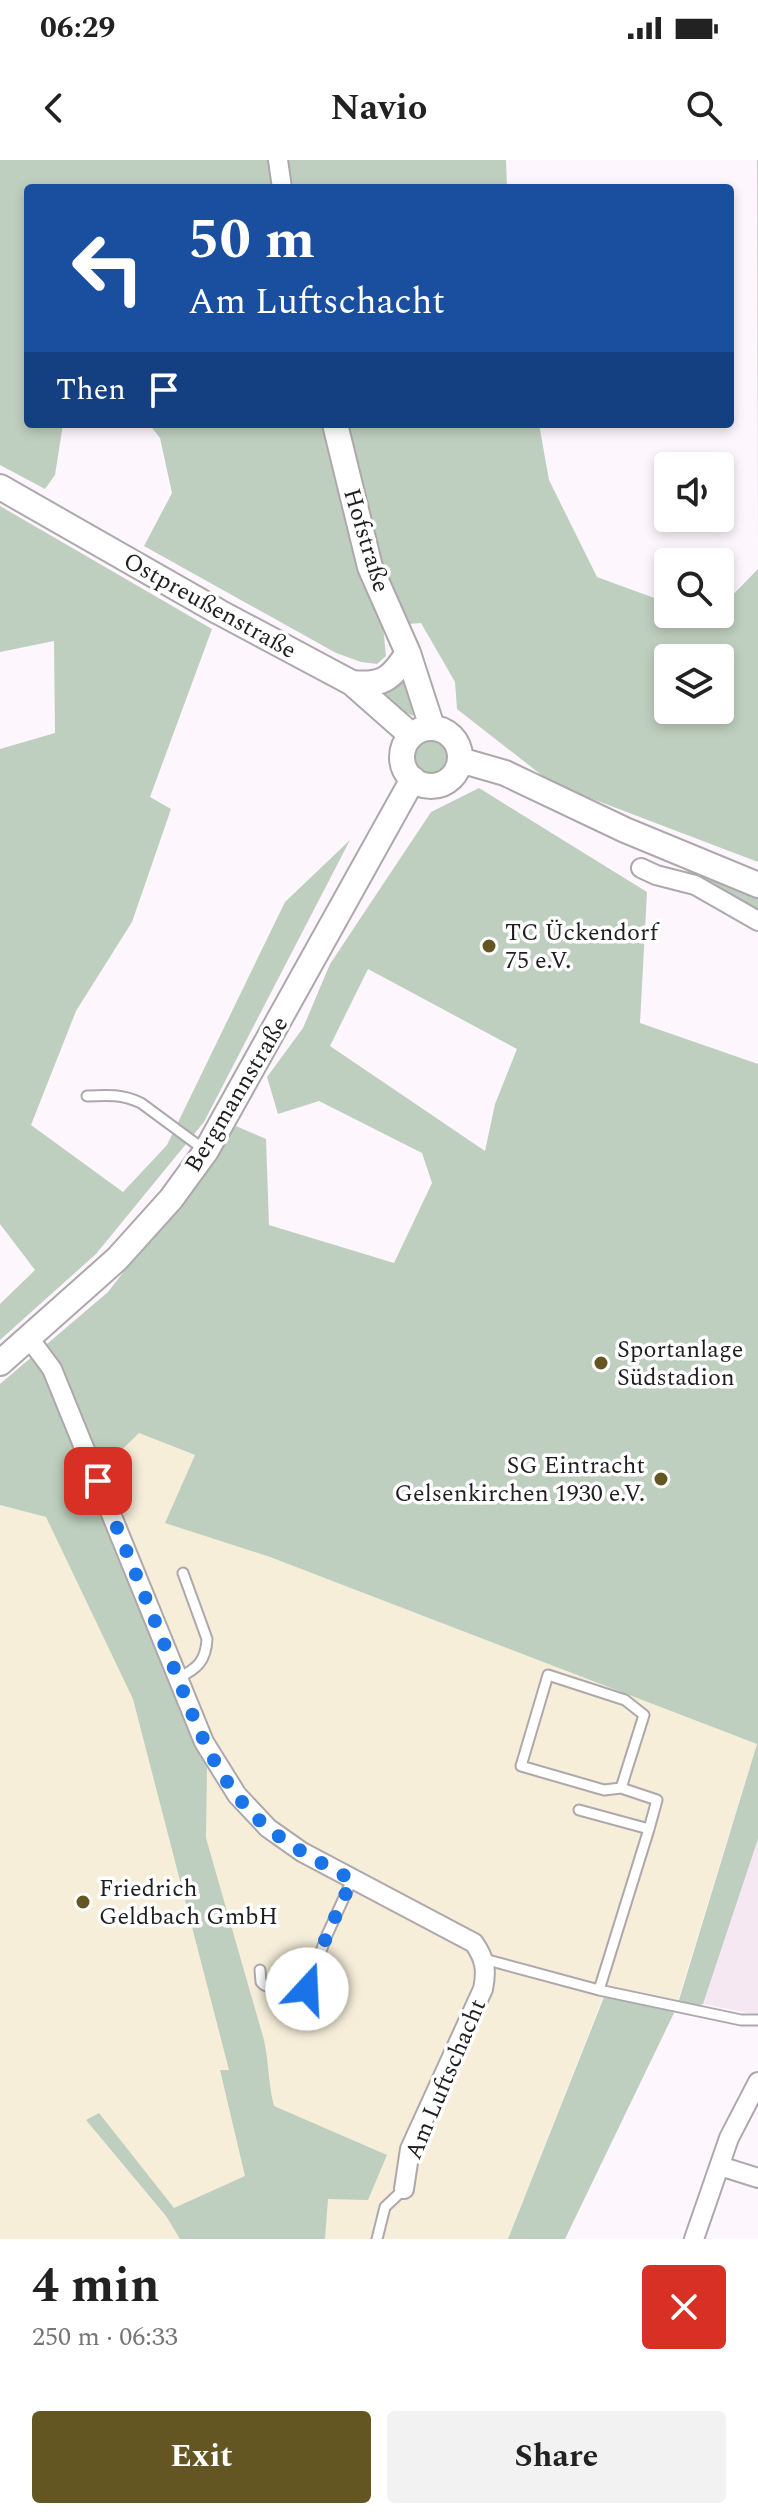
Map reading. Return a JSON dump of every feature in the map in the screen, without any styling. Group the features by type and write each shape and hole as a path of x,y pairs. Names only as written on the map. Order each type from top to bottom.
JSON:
{"street":[{"path":"278,160 281,184"},
{"name":"Hofstraße","path":"336,428 370,567 408,653 421,731"},
{"name":"Ostpreußenstraße","path":"0,487 219,612 352,683 421,731"},
{"path":"352,683 373,685 397,670 408,653"},
{"path":"441,729 456,741 460,760 458,769 446,782 429,786 413,779 403,763 405,743 421,731 441,729"},
{"path":"460,760 505,773 625,830 758,885"},
{"name":"Bergmannstraße","path":"0,1363 117,1259 171,1199 206,1151 413,779"},
{"path":"641,868 695,885 758,921"},
{"path":"29,1338 52,1369 217,1766 251,1812 302,1852 474,1943 484,1959"},
{"name":"Am Luftschacht","path":"404,2189 410,2149 483,1989 486,1975 484,1959"},
{"path":"694,2239 729,2138 758,2082"},
{"path":"720,2166 758,2178"}],"lane":[{"path":"87,1096 116,1094 131,1098 206,1151"},
{"path":"178,1678 199,1667 207,1649 207,1639 183,1573"},
{"path":"599,1990 657,1800 621,1788 604,1790 521,1766 548,1675 625,1700 644,1715 621,1788"},
{"path":"579,1810 649,1829"},
{"path":"309,1992 308,1983 352,1880"},
{"path":"484,1959 599,1990 741,2020 758,2020"},
{"path":"260,1970 264,1985 298,1998 309,1992"},
{"path":"309,1992 337,2004"},
{"path":"377,2239 385,2207 404,2189"}],"shaded area":[{"path":"139,1433 195,1455 166,1523 270,1557 757,1744 674,2013 605,1992 508,2239 0,2239 0,1505 46,1517"},
{"path":"758,1839 758,2015 703,2004"}],"green space":[{"path":"0,160 506,160 507,184 24,184 24,428 62,428 55,475 45,489 0,465"},
{"path":"757,160 758,160 758,548"},
{"path":"152,428 540,428 549,480 597,577 654,598 654,628 734,628 734,594 758,569 758,862 553,784 457,709 455,682 421,623 383,626 386,656 377,664 361,662 336,653 144,546 172,493 160,438"},
{"path":"0,506 212,629 150,797 171,809 132,922 76,1011 31,1125 123,1192 167,1145 285,902 350,840 204,1122 96,1254 0,1340 0,1304 35,1270 0,1224 0,749 55,733 54,641 0,652"},
{"path":"404,677 413,716 402,711 382,693"},
{"path":"430,740 442,745 447,757 442,769 430,774 418,769 413,757 418,745"},
{"path":"479,788 647,892 640,1023 758,1064 758,1839 703,2004 675,2013 757,1744 270,1557 165,1523 195,1455 139,1433 89,1482 207,1766 206,1838 264,2040 274,2106 387,2155 368,2200 328,2199 325,2239 180,2239 166,2216 86,2120 99,2113 174,2208 245,2176 220,2070 229,2070 133,1699 46,1517 0,1505 0,1384 108,1292 236,1126 266,1139 269,1225 394,1263 432,1183 422,1153 319,1101 278,1114 267,1077 303,1028 330,964 431,812","holes":["368,969 517,1049 495,1104 485,1151 330,1046"]},
{"path":"683,869 758,896 758,911"},
{"path":"606,1992 674,2013 565,2239 508,2239"}],"place":[{"name":"TC Ückendorf 75 e.V.","path":"489,946"},
{"name":"Sportanlage Südstadion","path":"601,1363"},
{"name":"SG Eintracht Gelsenkirchen 1930 e.V.","path":"661,1479"},
{"name":"Friedrich Geldbach GmbH","path":"83,1902"}],"route":[{"path":"98,1481 193,1716 217,1766 237,1795 268,1828 302,1852 352,1880 307,1989"}]}
